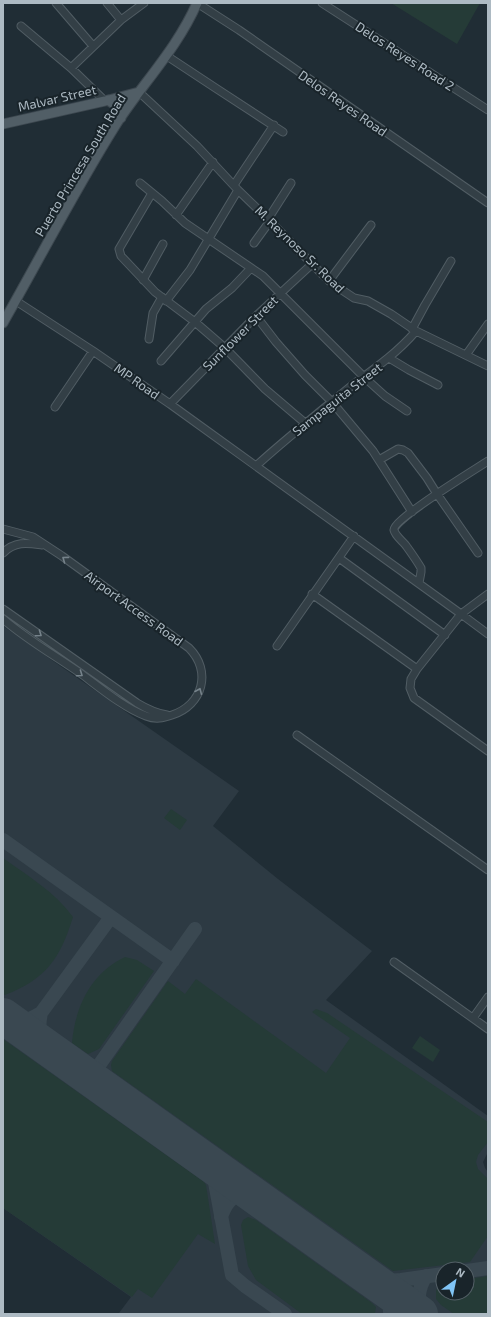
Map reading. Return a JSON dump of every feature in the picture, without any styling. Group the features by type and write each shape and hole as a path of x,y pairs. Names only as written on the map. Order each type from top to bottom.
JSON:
{"main road":[{"name":"Puerto Princesa South Road","path":"3,324 93,164 121,118 167,56 182,33 197,3"},
{"name":"Malvar Street","path":"3,124 139,92"},
{"path":"106,100 118,108 121,118"}],"street":[{"path":"56,3 93,46"},
{"path":"107,3 121,20"},
{"path":"71,68 121,20 144,3"},
{"name":"Delos Reyes Road","path":"197,3 239,30 488,203"},
{"name":"Delos Reyes Road 2","path":"322,3 488,110"},
{"path":"21,26 106,100"},
{"path":"167,56 283,132"},
{"name":"M. Reynoso Sr. Road","path":"139,92 197,146 329,281 354,298 368,301 391,314 414,330 488,366"},
{"path":"149,339 153,313 190,270 236,187 274,125"},
{"path":"176,215 212,162"},
{"path":"140,183 168,206 176,215 263,276 364,377 385,396 407,411"},
{"path":"254,242 291,183"},
{"path":"152,193 119,251 121,256 143,280 164,299 195,322 225,348 265,389 305,423"},
{"path":"329,281 371,225"},
{"path":"143,280 163,244"},
{"name":"Sampaguita Street","path":"256,466 305,423 389,358 414,330 425,305 450,261"},
{"name":"Sunflower Street","path":"170,404 256,316 312,264"},
{"path":"161,361 206,309 232,288 251,268"},
{"name":"MP Road","path":"16,301 93,351 170,404 488,634"},
{"path":"256,316 276,342 305,375 332,402 373,451 412,512"},
{"path":"466,355 488,324"},
{"path":"55,407 93,351"},
{"path":"389,358 438,385"},
{"path":"379,460 398,449 403,450 408,454 427,478 478,553"},
{"path":"419,583 421,568 395,532 394,528 397,523 437,494 488,461"},
{"name":"Airport Access Road","path":"3,529 33,537 189,648 194,654 201,669 202,677 200,691 187,707 178,713 163,718 152,718 132,710 3,618"},
{"path":"277,646 354,536"},
{"path":"3,553 21,543 46,546"},
{"path":"338,558 445,635"},
{"path":"312,594 417,669"},
{"path":"488,594 461,614 417,669 411,679 410,688 414,698 488,752"},
{"path":"4,609 143,707 158,714 171,715"},
{"path":"297,735 488,870"},
{"path":"394,962 488,1029"},
{"path":"473,1018 488,998"}],"shaded area":[{"path":"3,626 239,791 213,826 278,879 372,951 326,1000 488,1116 488,1152 483,1162 488,1172 488,1314 120,1314 119,1313 131,1297 3,1208"}],"green space":[{"path":"391,3 480,3 457,44"},
{"path":"171,809 187,820 180,830 164,818"},
{"path":"3,858 50,892 73,917 63,945 50,966 31,982 5,995 3,994"},
{"path":"125,957 137,960 154,971 99,1049 88,1054 72,1043 81,1004 87,992 103,972"},
{"path":"196,979 326,1073 350,1038 312,1012 316,1009 327,1013 488,1122 488,1142 478,1155 476,1162 478,1169 488,1179 488,1236 471,1261 435,1261 435,1266 393,1271 112,1071 112,1061 168,981 185,994"},
{"path":"420,1036 440,1050 433,1062 412,1048"},
{"path":"3,1039 204,1182 206,1185 215,1244 198,1234 152,1298 138,1289 132,1297 3,1208"},
{"path":"248,1217 256,1220 372,1303 376,1307 375,1313 302,1314 256,1280 248,1266 241,1225 243,1220"},
{"path":"488,1276 488,1314 454,1314 438,1301 475,1301 475,1278"}],"taxiway":[{"path":"3,840 173,961"},
{"path":"3,1016 14,1020 27,1020 41,1013 111,917"},
{"path":"90,1078 195,929"},
{"path":"41,1013 40,1031 41,1036 48,1048"},
{"path":"211,1164 232,1275 285,1314"},
{"path":"221,1217 228,1203 237,1195 247,1190"},
{"path":"475,1270 488,1268"},
{"path":"375,1282 435,1275"},
{"path":"424,1314 421,1310 419,1295 421,1285 426,1276"},
{"path":"383,1287 389,1303 390,1314"}],"runway":[{"path":"3,1016 420,1314"}]}
